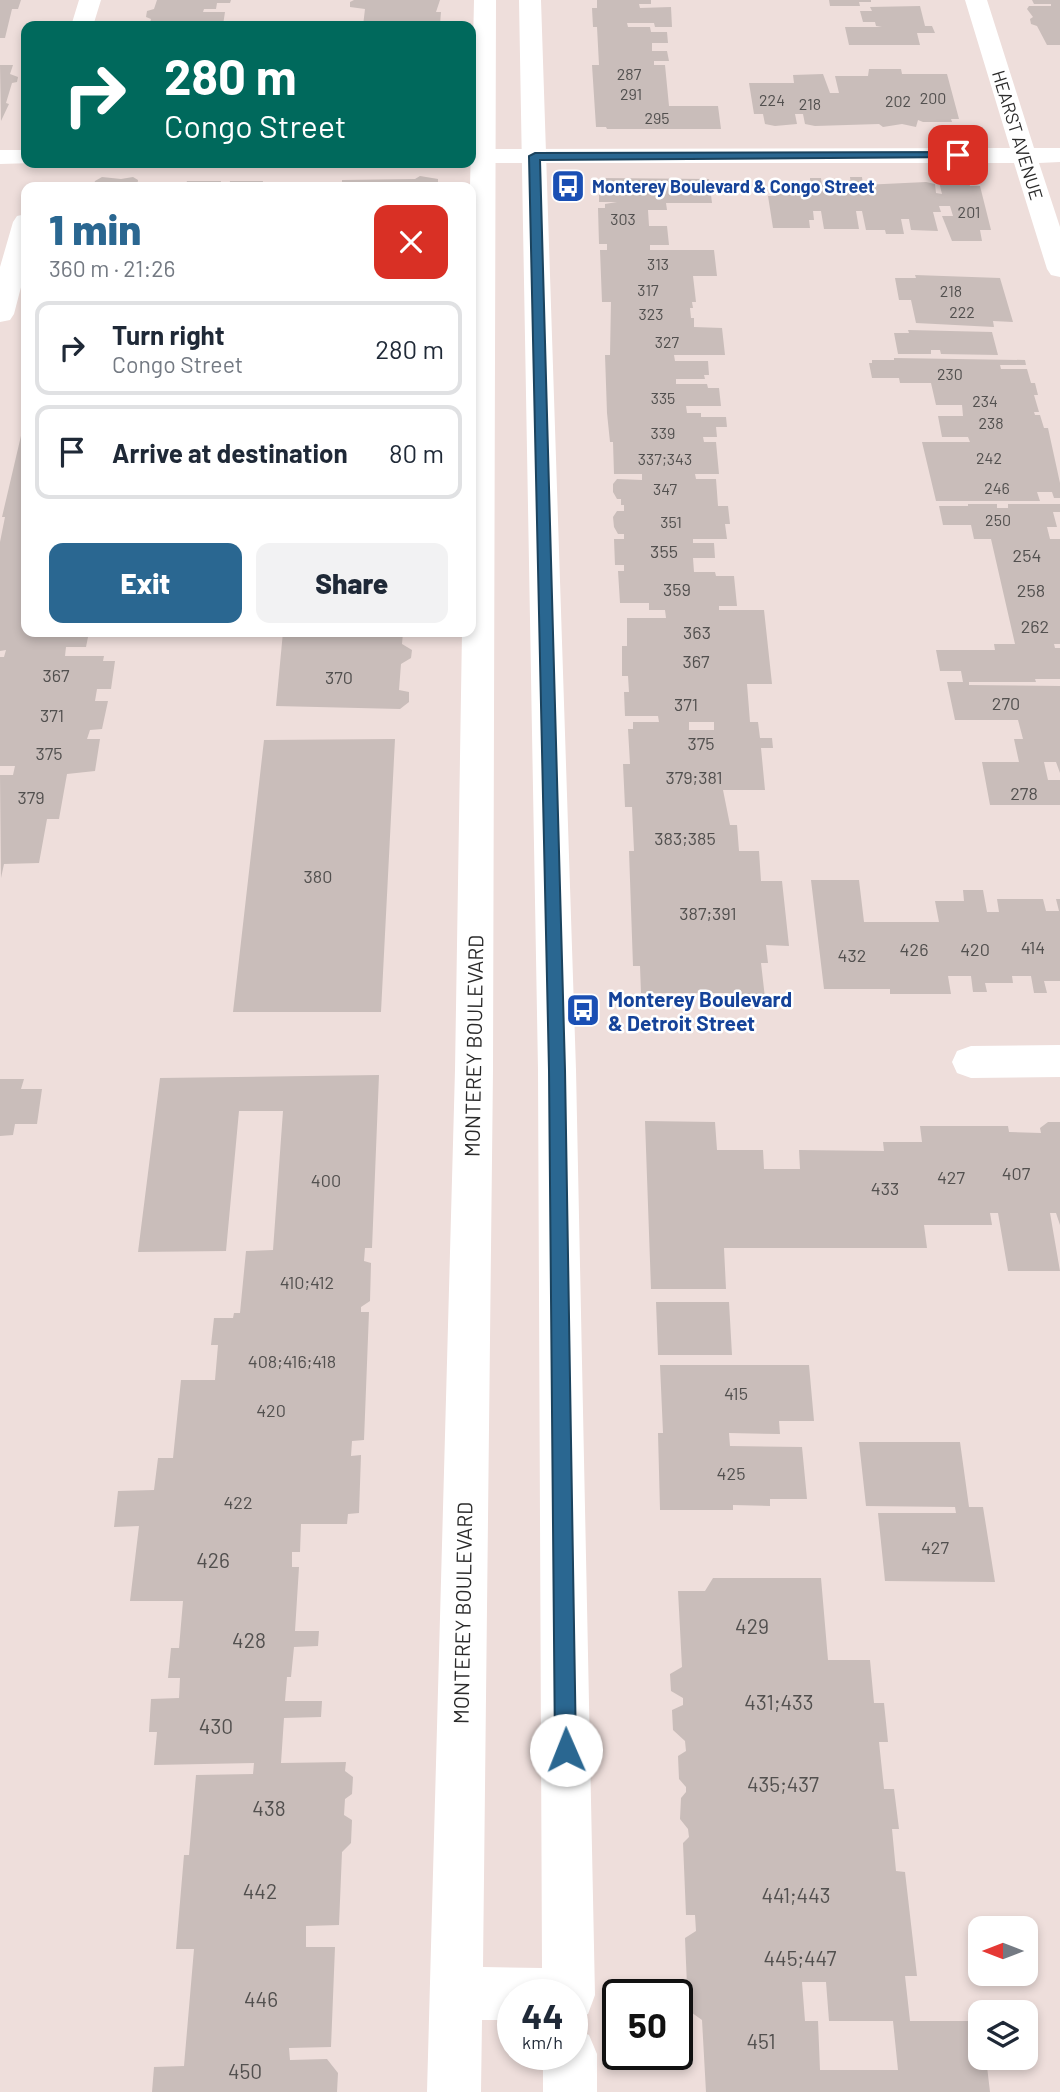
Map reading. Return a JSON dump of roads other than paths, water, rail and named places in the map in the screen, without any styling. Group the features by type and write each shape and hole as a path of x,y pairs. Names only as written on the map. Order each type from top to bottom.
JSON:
{"main road":[{"path":"84,21 90,0"},
{"name":"MONTEREY BOULEVARD","path":"476,461 477,156 485,0"},
{"path":"530,0 557,1070 569,1979"},
{"name":"HEARST AVENUE","path":"976,0 1060,269"},
{"path":"477,156 1060,155"},
{"path":"0,158 21,162"},
{"path":"0,314 21,240"},
{"name":"MONTEREY BOULEVARD","path":"454,2092 474,1070 475,637"},
{"path":"971,1062 1060,1061"},
{"path":"456,1993 497,1994"},
{"path":"570,2070 570,2092"}],"place":[{"name":"Monterey Boulevard & Congo Street","path":"568,186"},
{"name":"Monterey Boulevard & Detroit Street","path":"583,1010"}]}
